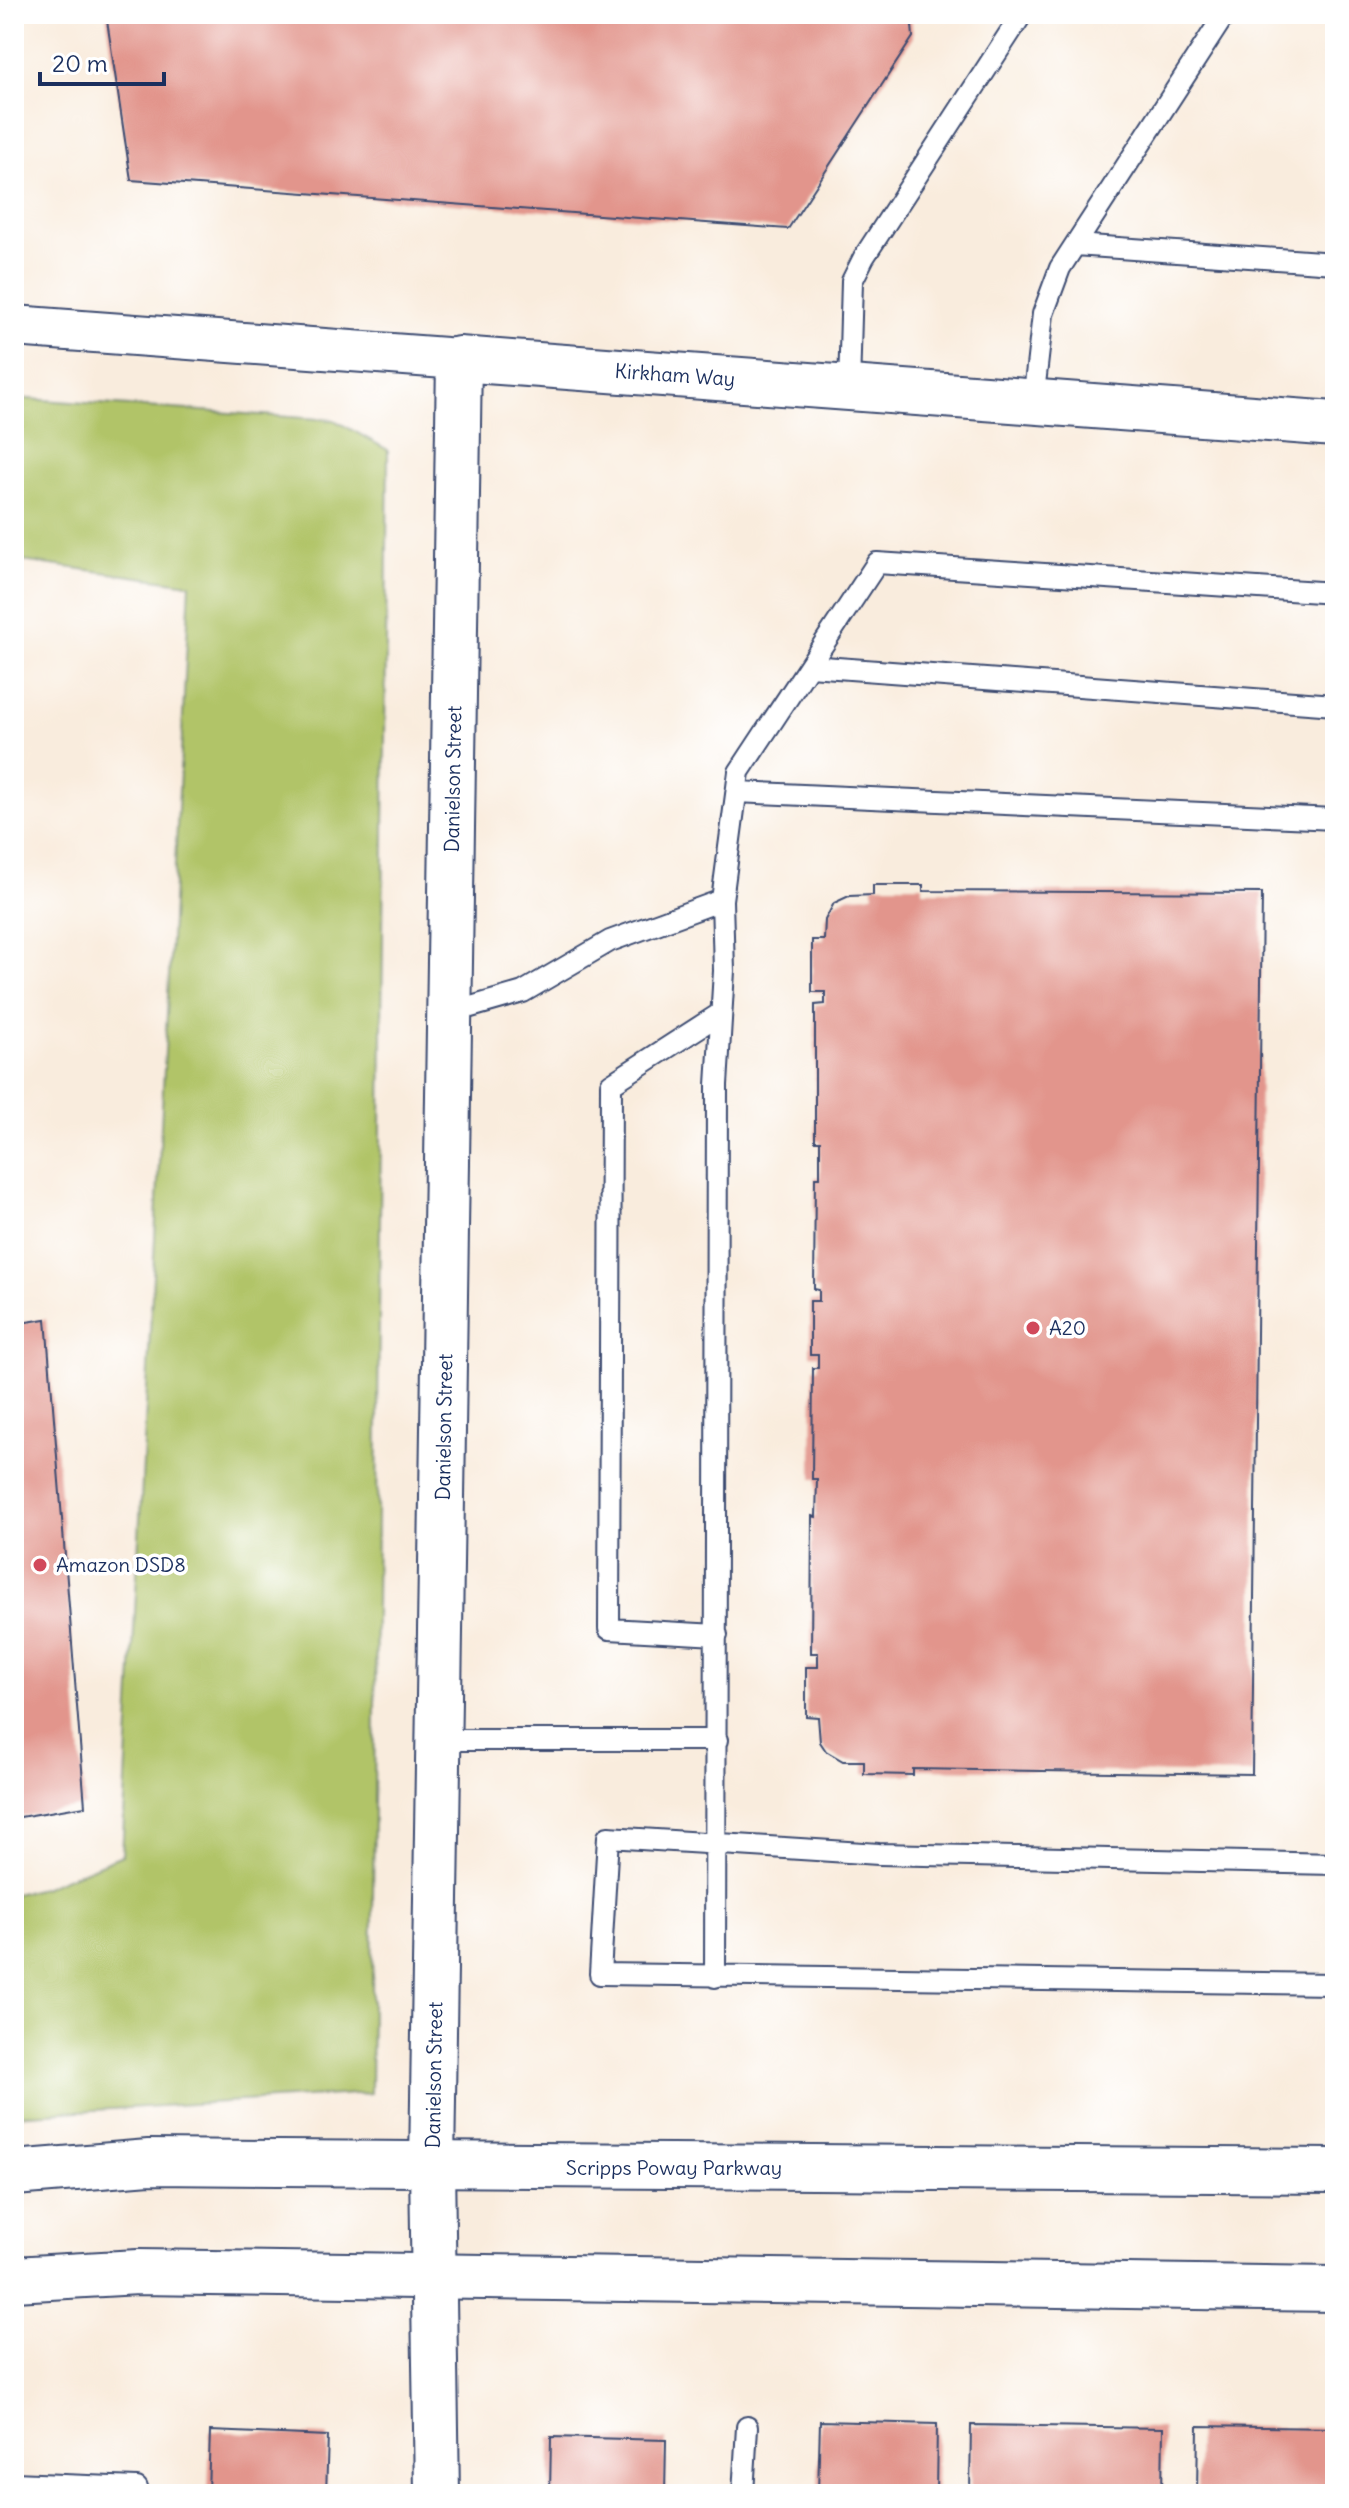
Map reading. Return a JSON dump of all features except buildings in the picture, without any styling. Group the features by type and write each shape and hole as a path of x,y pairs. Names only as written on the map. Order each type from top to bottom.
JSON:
{"main road":[{"name":"Kirkham Way","path":"459,359 1335,424"},
{"name":"Danielson Street","path":"437,2494 432,2166 459,359"},
{"name":"Scripps Poway Parkway","path":"14,2173 149,2162 1335,2171"},
{"path":"14,2279 138,2272 1335,2289"}],"street":[{"name":"Kirkham Way","path":"14,326 459,359"}],"lane":[{"path":"849,388 852,281 864,257 1022,14"},
{"path":"1033,402 1043,314 1060,268 1225,14"},
{"path":"1075,245 1335,263"},
{"path":"715,1977 717,1085 722,900 739,772 877,563 1335,593"},
{"path":"810,666 1335,705"},
{"path":"737,792 1335,819"},
{"path":"450,1013 523,992 610,941 722,900"},
{"path":"717,1635 609,1629 611,1084 721,1013"},
{"path":"439,1740 717,1740"},
{"path":"1335,1864 879,1854 608,1837 600,1974 1335,1984"},
{"path":"743,2494 747,2427"},
{"path":"14,2483 137,2488 138,2494"}],"green space":[{"path":"14,398 334,420 388,450 371,2093 14,2115 14,1894 42,1888 122,1855 190,584 14,560"}],"place":[{"name":"A20","path":"1033,1328"},
{"name":"Amazon DSD8","path":"40,1565"}]}
